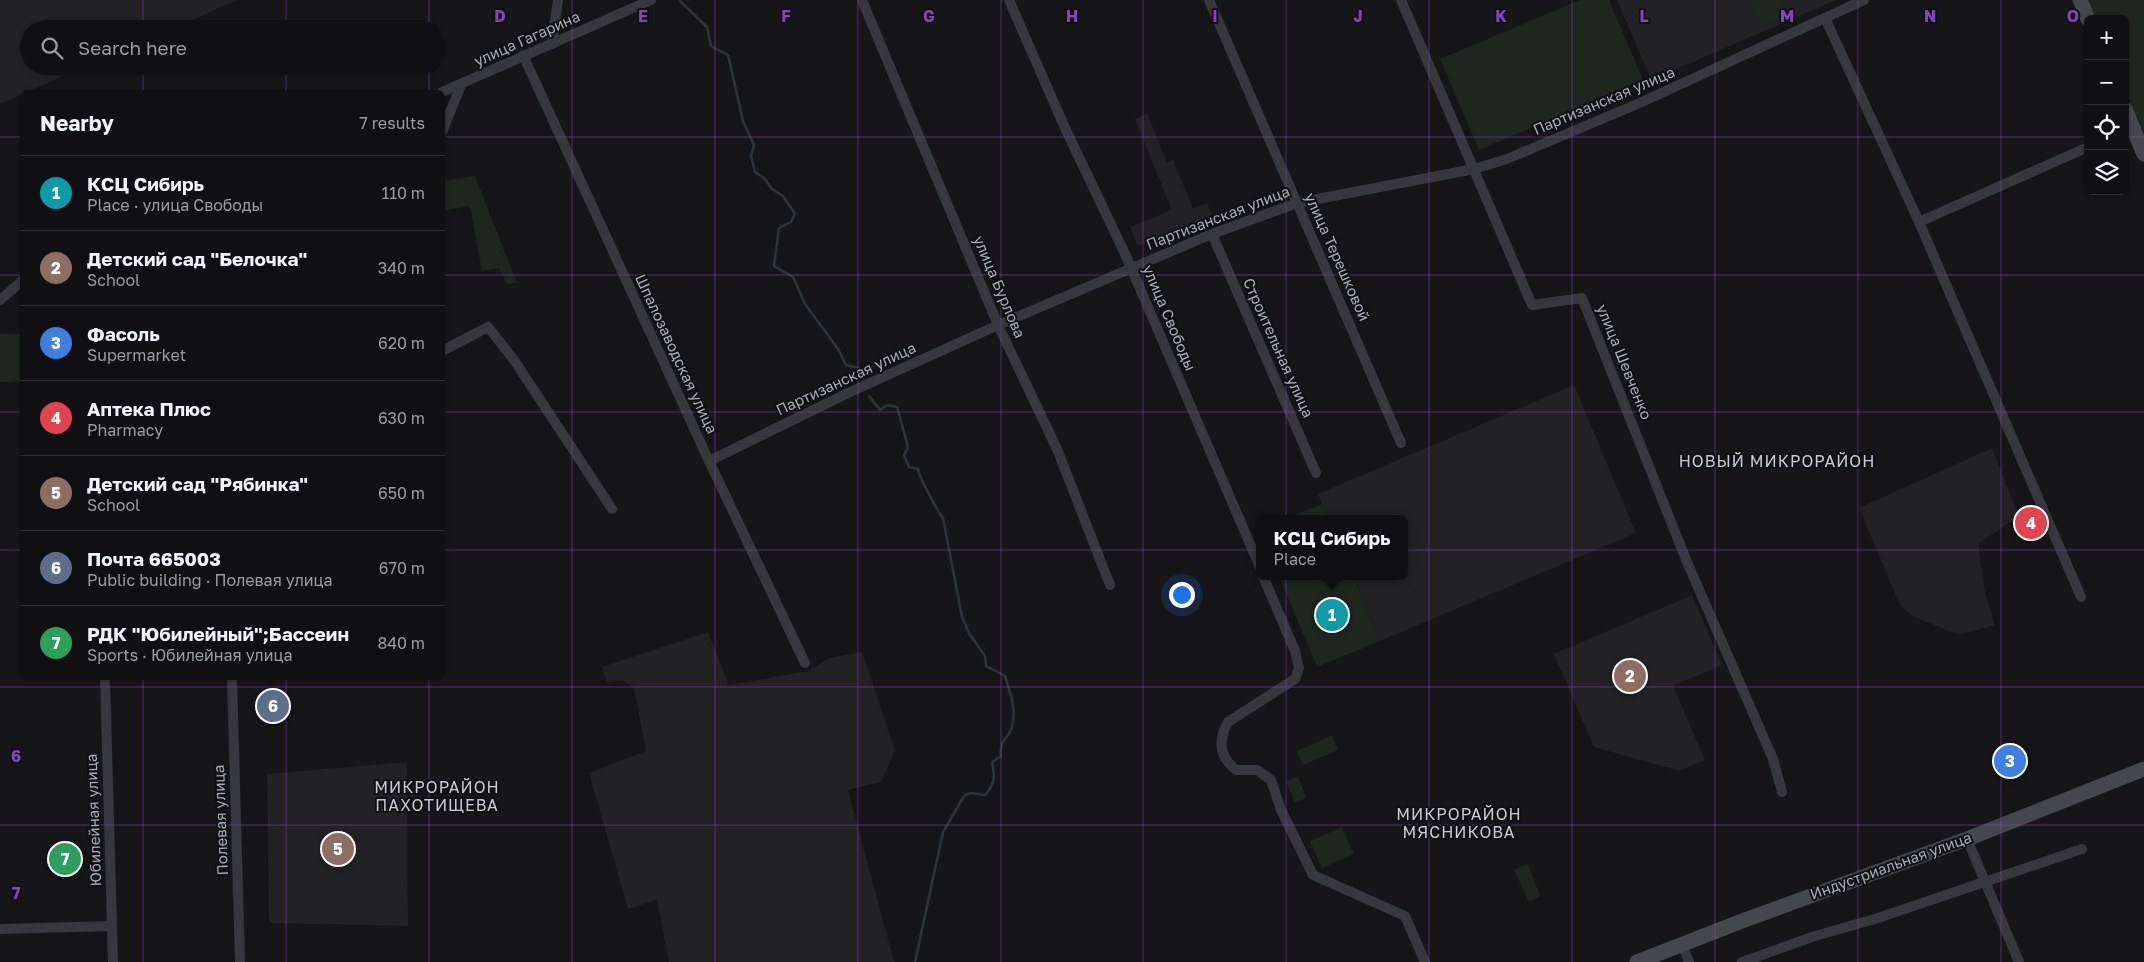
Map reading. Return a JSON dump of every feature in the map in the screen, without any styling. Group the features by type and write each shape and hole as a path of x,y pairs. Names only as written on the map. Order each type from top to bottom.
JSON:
{"street":[{"path":"552,44 558,0"},
{"name":"улица Гагарина","path":"445,91 651,0"},
{"name":"улица Бурлова","path":"862,0 998,325 1057,449 1110,585"},
{"name":"улица Свободы","path":"1009,0 1065,128 1131,268 1256,558"},
{"name":"улица Терешковой","path":"1209,0 1401,443"},
{"name":"улица Шевченко","path":"1401,0 1532,305 1582,298 1687,562 1773,759 1782,792"},
{"name":"Партизанская улица","path":"708,462 848,393 998,325 1212,234 1297,203 1474,169 1507,159 1642,102 1864,0"},
{"path":"2080,0 2086,15"},
{"path":"1825,18 1919,222 2081,597"},
{"name":"Шпалозаводская улица","path":"523,55 708,462 805,663"},
{"path":"445,124 461,84"},
{"path":"2129,129 2144,154"},
{"path":"1919,222 2084,149"},
{"name":"Строительная улица","path":"1212,234 1316,473"},
{"path":"0,300 20,284"},
{"path":"445,349 488,327 514,360 612,509"},
{"path":"1265,580 1296,651 1299,668 1295,679 1228,722 1223,731 1220,747 1225,760 1236,770 1257,770 1271,780 1281,810 1312,875 1405,916 1425,962"},
{"name":"Юбилейная улица","path":"105,680 113,962"},
{"name":"Полевая улица","path":"232,680 240,962"},
{"name":"Индустриальная улица","path":"1637,962 1967,839 2144,769"},
{"path":"1967,839 2019,962"},
{"path":"1742,962 1815,936 1875,920 2082,849"},
{"path":"0,929 112,926"},
{"path":"1682,944 1690,962"}],"shaded area":[{"path":"0,0 237,0 192,20 20,20 20,75 66,75 32,90 20,90 20,95 0,104"},
{"path":"1580,0 1609,0 1643,80 1479,150 1440,59"},
{"path":"1617,0 1836,0 1651,80"},
{"path":"1749,0 1782,0 1789,15 1762,27"},
{"path":"2086,0 2144,0 2144,134 2129,99 2129,15 2093,15"},
{"path":"1147,114 1167,162 1173,160 1193,208 1207,203 1212,215 1138,246 1130,227 1172,210 1135,119"},
{"path":"475,176 517,283 507,284 499,268 482,271 470,206 445,211 445,181"},
{"path":"0,334 20,334 20,382 0,382"},
{"path":"1574,385 1636,533 1380,641 1355,580 1408,580 1408,515 1326,515 1318,494"},
{"path":"1992,448 2019,516 1978,544 1985,592 1995,625 1959,635 1912,616 1900,605 1859,508"},
{"path":"1322,504 1326,515 1296,515"},
{"path":"1281,580 1355,580 1380,641 1317,667"},
{"path":"1692,595 1722,665 1673,686 1705,760 1679,771 1594,747 1554,654"},
{"path":"708,632 729,685 808,671 830,658 862,652 895,751 881,782 848,790 894,962 669,962 657,900 628,909 589,773 646,751 634,688 623,681 607,682 602,667"},
{"path":"1332,735 1338,750 1303,765 1297,751"},
{"path":"407,762 408,926 269,923 267,774"},
{"path":"1298,777 1306,798 1295,803 1286,781"},
{"path":"1342,827 1354,854 1322,868 1310,841"},
{"path":"1528,864 1540,896 1529,902 1514,870"}],"waterway":[{"path":"680,1 707,27 711,46 728,55 743,121 754,145 751,156 755,172 765,179 772,189 783,196 795,214 791,222 779,228 774,266 793,277 805,304 838,349 846,365 860,368"},
{"path":"869,396 880,410 887,405 897,407 908,447 904,455 909,467 918,469 929,494 943,518 962,617 969,633 985,656 986,666 1005,676 1014,714 1012,727 1001,746 1001,756 992,762 994,776 991,788 985,795 970,793 964,796 943,832 915,962"}],"place":[{"name":"Аптека Плюс","path":"2031,523"},
{"name":"КСЦ Сибирь","path":"1332,615"},
{"name":"Детский сад \"Белочка\"","path":"1630,676"},
{"name":"Почта 665003","path":"273,706"},
{"name":"Фасоль","path":"2010,761"},
{"name":"Детский сад \"Рябинка\"","path":"338,849"},
{"name":"РДК \"Юбилейный\";Бассеин","path":"65,859"}],"district":[{"name":"НОВЫЙ МИКРОРАЙОН","path":"1777,461"},
{"name":"МИКРОРАЙОН ПАХОТИЩЕВА","path":"437,796"},
{"name":"МИКРОРАЙОН МЯСНИКОВА","path":"1459,823"}]}
